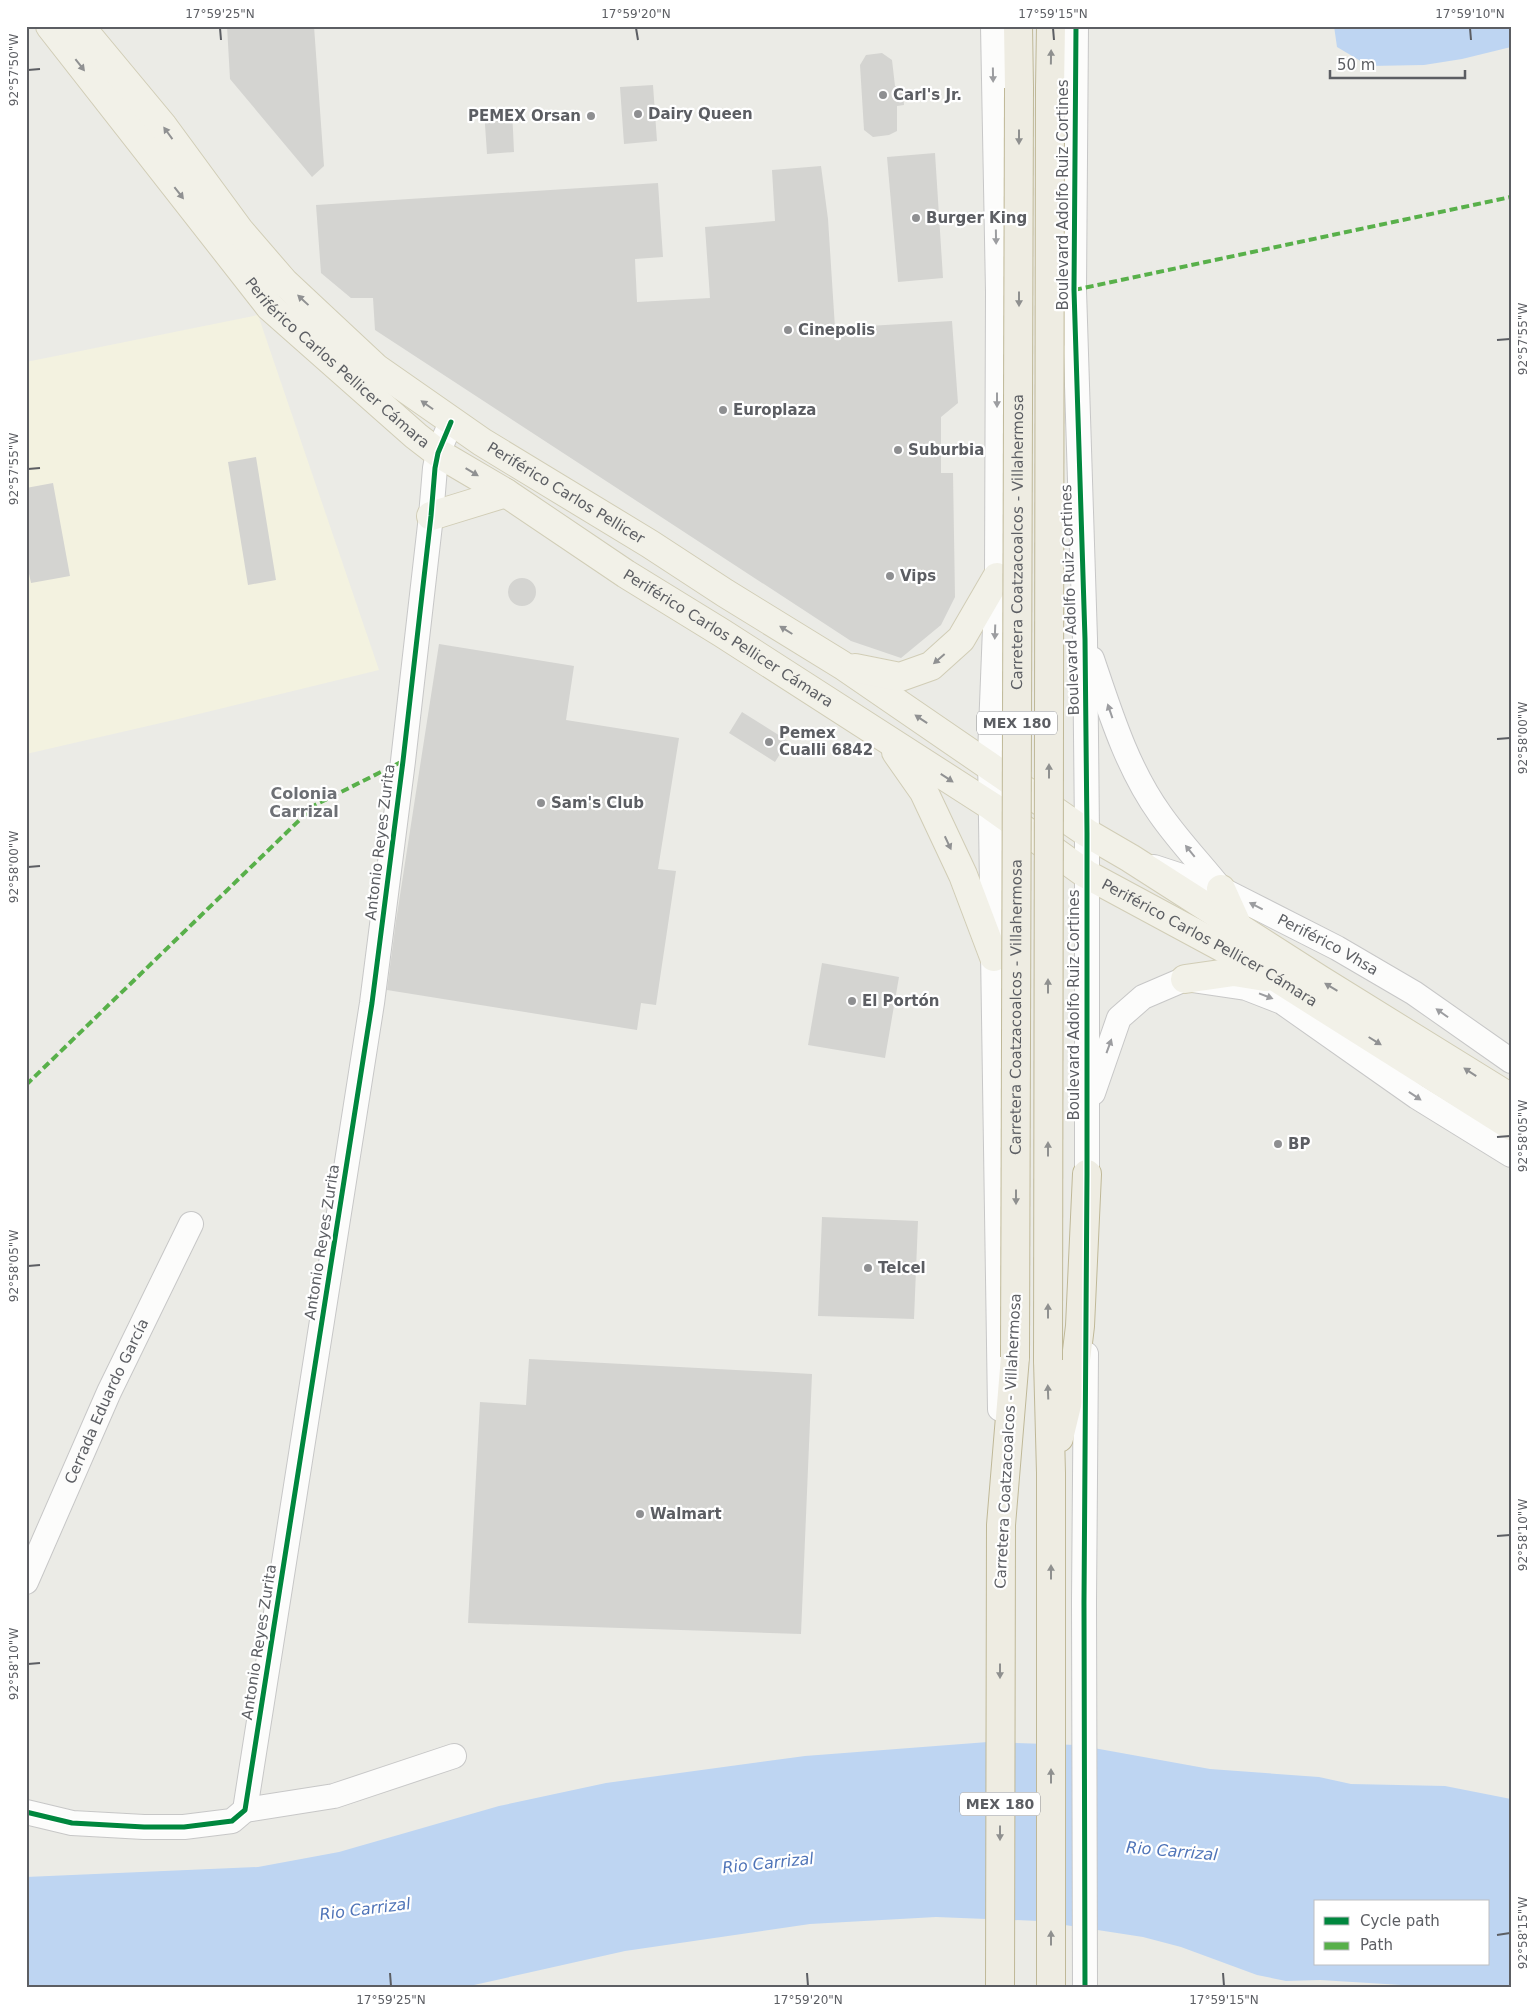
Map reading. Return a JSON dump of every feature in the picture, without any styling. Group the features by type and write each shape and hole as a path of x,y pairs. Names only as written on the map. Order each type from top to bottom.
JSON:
{"highway":[{"name":"Carretera Coatzacoalcos - Villahermosa","path":"1000,1987 1001,1525 1015,1357 1018,26"},
{"name":"Carretera Coatzacoalcos - Villahermosa","path":"1051,26 1048,1360 1051,1620 1051,1987"},
{"path":"1050,1473 1074,1376 1080,1326 1087,1174"}],"main road":[{"name":"Periférico Carlos Pellicer Cámara","path":"50,26 270,307 416,436 438,453 506,493 626,574 722,633 991,806 1086,874 1278,979 1511,1126"},
{"name":"Periférico Carlos Pellicer Cámara","path":"80,26 162,126 240,231 284,282 376,368 482,442"},
{"name":"Periférico Carlos Pellicer","path":"482,442 650,544"},
{"path":"432,516 506,493"},
{"name":"Periférico Carlos Pellicer Cámara","path":"650,544 842,665 1087,834 1130,858 1239,929 1511,1098"},
{"path":"842,665 900,677 931,666 961,639 997,577"},
{"path":"888,740 924,792 963,875 994,957"},
{"path":"1221,889 1239,929"},
{"path":"1185,979 1234,972 1278,979"}],"street":[{"path":"993,26 998,292 997,577 991,806 1001,1525"},
{"name":"Boulevard Adolfo Ruiz Cortines","path":"1076,26 1074,290 1085,639 1087,834 1084,1602 1085,1987"},
{"name":"Antonio Reyes Zurita","path":"245,1810 372,1003 404,761 438,453 451,422"},
{"path":"1085,639 1112,718 1132,766 1160,814 1221,889"},
{"name":"Periférico Vhsa","path":"1130,858 1221,889 1338,948 1414,994 1511,1061"},
{"path":"1087,1108 1119,1018 1143,997 1185,979 1246,988 1282,1002 1416,1097 1511,1155"},
{"name":"Cerrada Eduardo García","path":"26,1582 109,1392 191,1224"},
{"path":"26,1812 72,1823 144,1828 184,1827 232,1822 245,1810 334,1796 454,1756"}],"shaded area":[{"path":"258,315 379,670 26,754 26,362"}],"water":[{"path":"1334,26 1511,26 1511,47 1462,59 1424,65 1369,66 1337,47"},
{"name":"Rio Carrizal","path":"988,1742 1077,1745 1210,1769 1319,1777 1351,1784 1445,1786 1511,1799 1511,1987 1434,1987 1320,1980 1286,1981 1257,1975 1181,1947 1143,1937 1039,1921 936,1917 810,1924 625,1951 465,1987 26,1987 26,1877 258,1867 339,1852 499,1806 606,1783 805,1756"}],"building":[{"path":"227,26 314,26 324,166 312,177 230,79"},
{"name":"Carl's Jr.","path":"882,53 892,60 895,86 903,86 904,105 897,106 897,131 889,135 873,137 864,130 860,65 866,55"},
{"name":"Dairy Queen","path":"653,85 657,141 624,144 620,87"},
{"path":"512,109 514,152 487,154 484,110"},
{"name":"Burger King","path":"935,153 943,278 898,282 887,157"},
{"name":"Europlaza","path":"821,166 828,219 835,328 952,321 958,403 941,417 941,473 953,473 955,597 941,625 901,658 851,641 375,330 373,298 351,298 321,273 316,205 658,183 663,257 635,259 637,302 710,298 705,227 775,221 772,170"},
{"path":"256,457 276,580 248,585 228,462"},
{"path":"53,483 70,576 31,583 26,560 26,488"},
{"path":"522,578 532,582 536,592 532,602 522,606 512,602 508,592 512,582"},
{"name":"Sam's Club","path":"439,644 574,666 566,720 679,738 658,869 676,871 656,1005 641,1003 637,1030 387,990"},
{"path":"742,712 788,741 775,762 729,733"},
{"path":"822,963 899,977 885,1058 808,1045"},
{"name":"Telcel","path":"822,1217 918,1221 914,1319 818,1316"},
{"name":"Walmart","path":"529,1359 812,1374 801,1634 468,1623 480,1402 526,1405"}],"marked path":[{"path":"1074,290 1511,197"},
{"path":"26,1085 315,805 403,761"}],"cycle path":[{"path":"1076,26 1074,290 1085,639 1087,833 1084,1602 1085,1987"},
{"path":"26,1812 72,1823 184,1827 232,1821 245,1810 372,1003 403,761 435,468 438,453 451,422"}],"place":[{"name":"Carl's Jr.","path":"883,95"},
{"name":"Dairy Queen","path":"638,114"},
{"name":"PEMEX Orsan","path":"591,116"},
{"name":"Burger King","path":"916,218"},
{"name":"Cinepolis","path":"788,330"},
{"name":"Europlaza","path":"723,410"},
{"name":"Suburbia","path":"898,450"},
{"name":"Vips","path":"890,576"},
{"name":"Pemex Cualli 6842","path":"769,742"},
{"name":"Sam's Club","path":"541,803"},
{"name":"El Portón","path":"852,1001"},
{"name":"BP","path":"1278,1144"},
{"name":"Telcel","path":"868,1268"},
{"name":"Walmart","path":"640,1514"}],"district":[{"name":"Colonia Carrizal","path":"304,802"}]}
